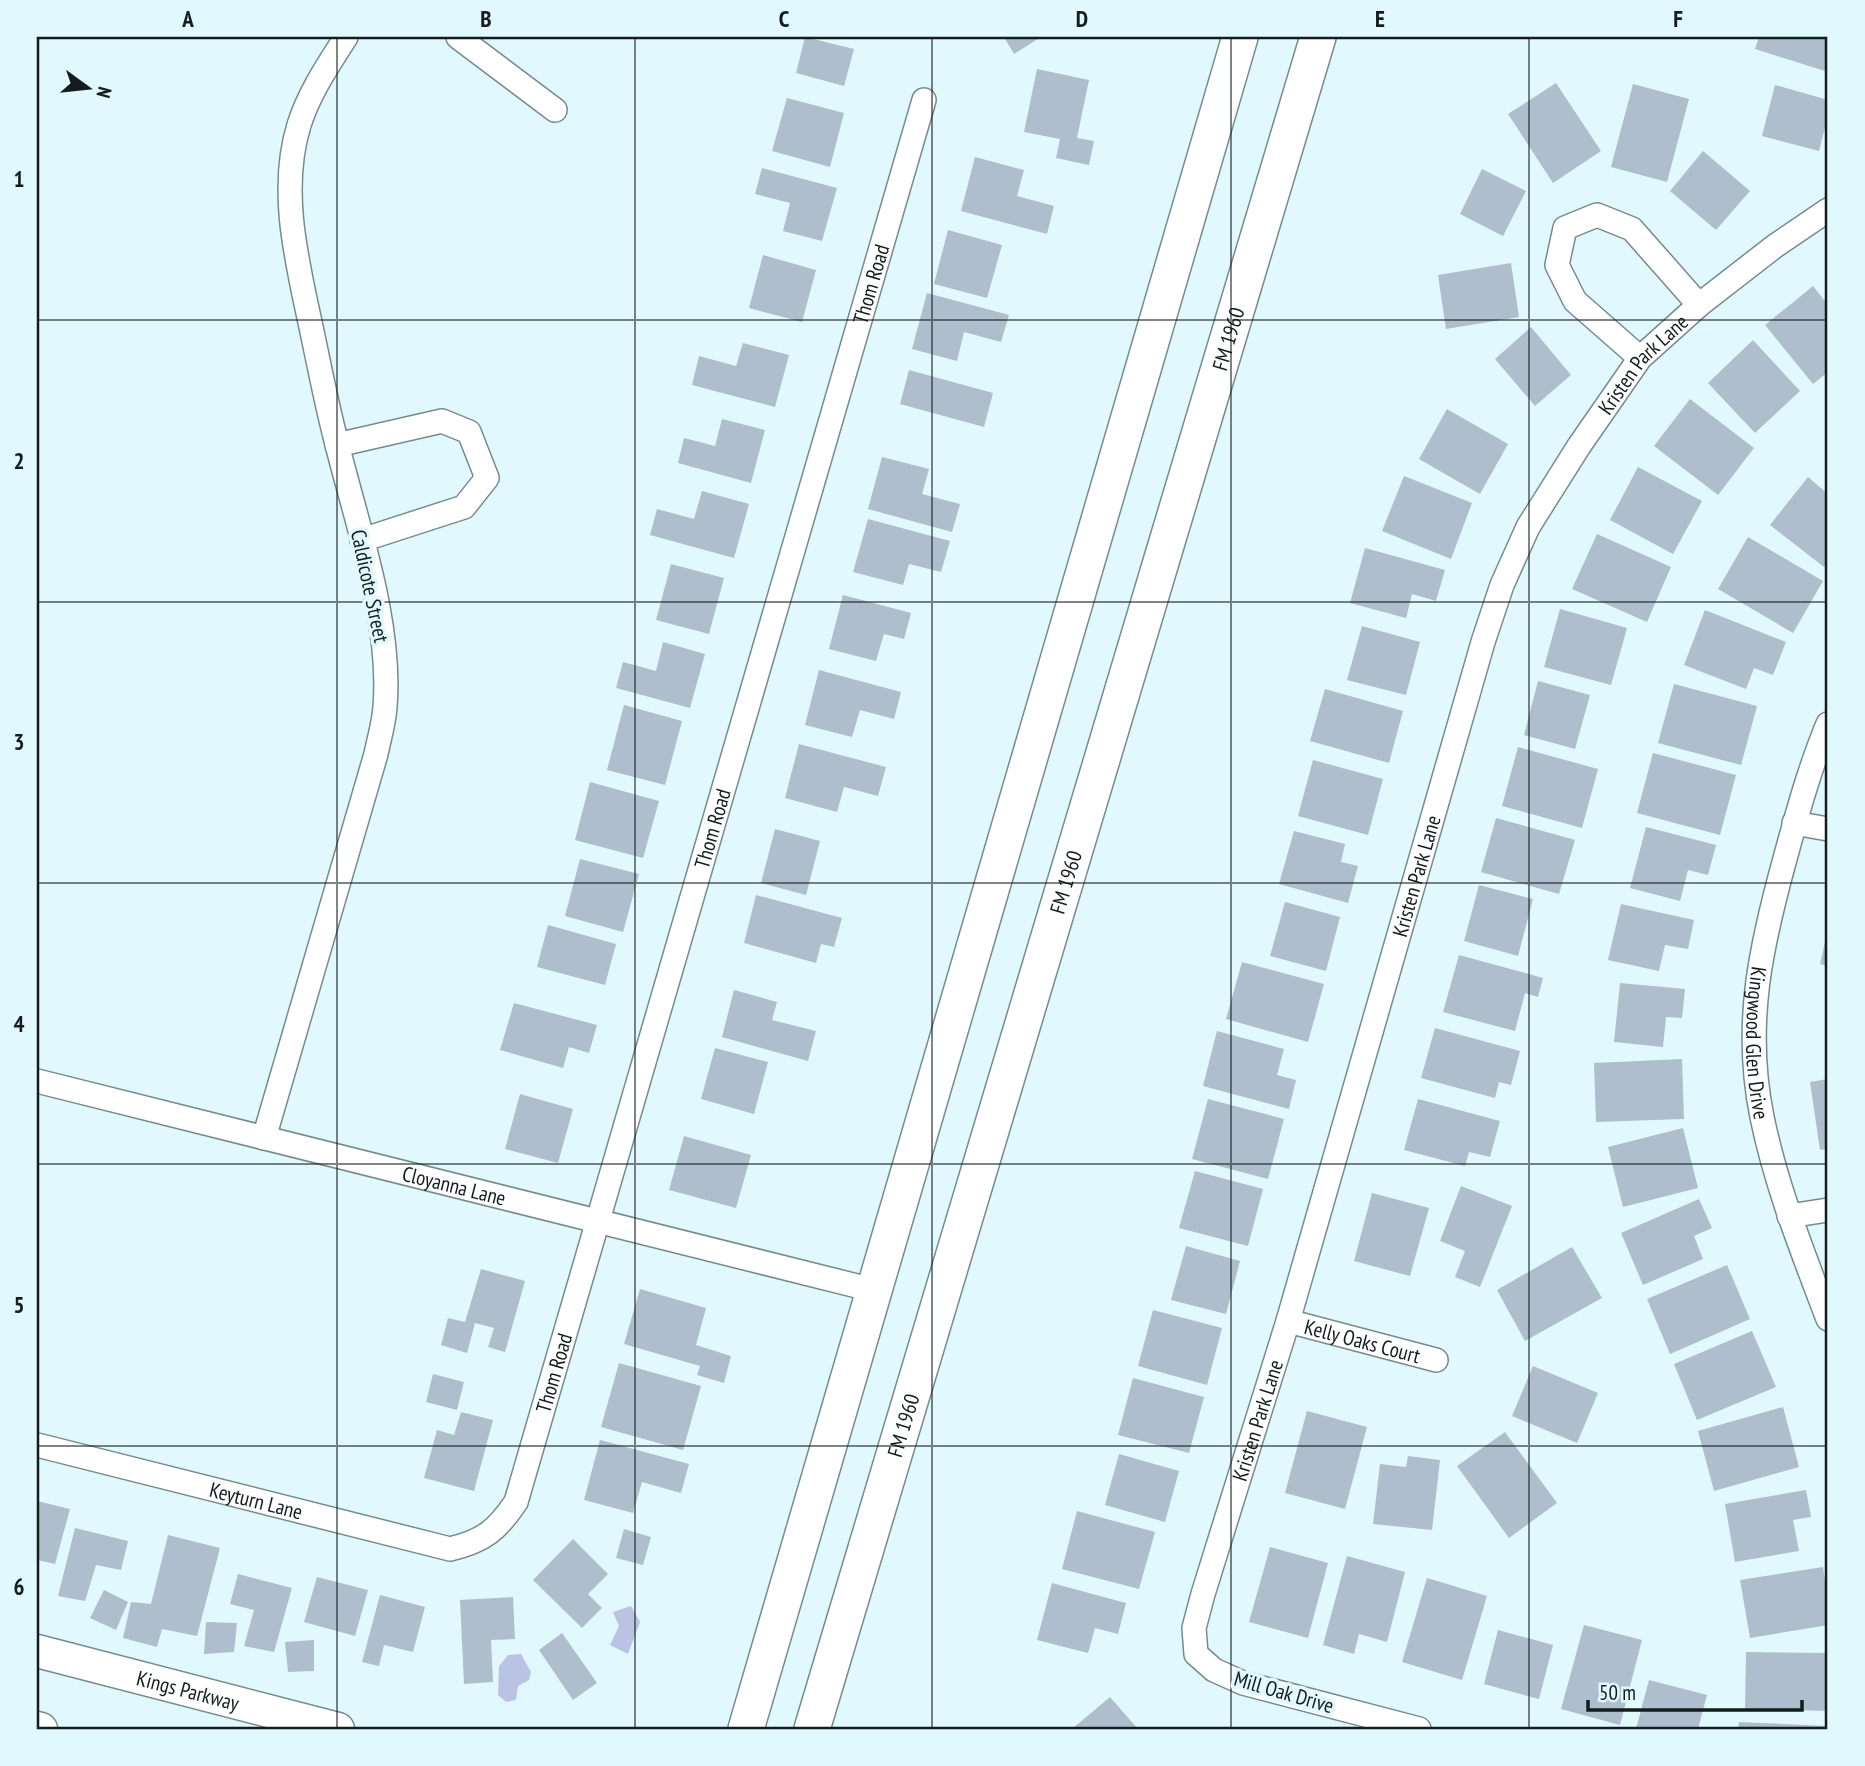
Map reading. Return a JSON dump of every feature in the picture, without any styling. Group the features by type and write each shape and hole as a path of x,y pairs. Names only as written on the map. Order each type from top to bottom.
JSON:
{"main road":[{"path":"746,1729 1240,37"},
{"name":"FM 1960","path":"812,1729 1318,37"}],"street":[{"name":"Caldicote Street","path":"264,1138 376,754 386,708 386,662 380,621 337,445 294,250 290,173 299,125 318,80 346,37"},
{"path":"458,37 555,110"},
{"name":"Thom Road","path":"475,1543 503,1521 516,1502 923,100"},
{"name":"Kristen Park Lane","path":"1196,1654 1194,1628 1203,1594 1288,1321 1483,642 1502,585 1528,527 1579,446 1640,358 1699,304 1828,209"},
{"path":"1640,358 1575,300 1557,265 1565,228 1597,215 1632,229 1699,304"},
{"path":"337,445 442,421 469,432 487,478 464,507 362,540"},
{"name":"Kingwood Glen Drive","path":"1828,724 1814,758 1770,912 1755,994 1753,1055 1762,1117 1789,1216 1828,1319"},
{"path":"1794,823 1828,829"},
{"name":"Cloyanna Lane","path":"37,1081 873,1290"},
{"path":"1789,1216 1828,1210"},
{"name":"Kelly Oaks Court","path":"1288,1321 1436,1360"},
{"name":"Keyturn Lane","path":"37,1445 450,1549 475,1543"},
{"name":"Kings Parkway","path":"37,1651 338,1729"},
{"name":"Mill Oak Drive","path":"1196,1654 1214,1671 1243,1683 1419,1729"}],"water":[{"path":"631,1606 640,1622 628,1654 610,1645 619,1626 613,1612"},
{"path":"521,1654 531,1672 529,1680 518,1686 516,1700 506,1702 498,1695 499,1666 508,1655"}],"building":[{"path":"805,37 854,49 844,86 796,73"},
{"path":"1004,37 1041,37 1014,54"},
{"path":"1759,37 1828,37 1828,72 1755,49"},
{"path":"1037,69 1089,80 1077,138 1094,141 1089,165 1056,158 1060,139 1024,132"},
{"path":"1556,83 1601,151 1553,183 1508,114"},
{"path":"1633,84 1689,99 1667,182 1611,167"},
{"path":"1775,85 1828,100 1828,116 1819,151 1762,136"},
{"path":"787,98 844,113 830,167 772,151"},
{"path":"1703,151 1750,191 1716,230 1670,191"},
{"path":"975,157 1024,170 1017,196 1054,206 1047,234 961,211"},
{"path":"762,168 837,188 822,241 783,231 790,203 755,194"},
{"path":"1482,169 1526,191 1503,236 1460,214"},
{"path":"948,230 1002,245 987,298 934,284"},
{"path":"763,255 816,270 802,322 749,308"},
{"path":"1511,263 1519,317 1446,329 1438,275"},
{"path":"1813,286 1828,305 1828,372 1813,384 1765,325"},
{"path":"927,293 1009,315 1001,342 964,332 957,361 912,349"},
{"path":"1531,327 1571,375 1535,406 1495,359"},
{"path":"1753,340 1800,391 1755,433 1708,383"},
{"path":"743,343 789,355 775,407 692,385 699,356 736,366"},
{"path":"909,370 993,393 984,427 900,404"},
{"path":"1690,399 1754,448 1718,495 1654,446"},
{"path":"1447,409 1508,444 1480,494 1419,459"},
{"path":"722,419 765,430 751,483 678,463 684,438 715,446"},
{"path":"882,457 929,469 922,494 960,504 952,532 868,509"},
{"path":"1638,467 1702,501 1673,554 1610,520"},
{"path":"1404,476 1472,503 1451,559 1382,531"},
{"path":"1808,477 1828,494 1828,562 1824,567 1770,525"},
{"path":"702,491 749,504 734,558 650,535 657,509 694,519"},
{"path":"868,519 950,541 941,572 909,564 903,585 853,572"},
{"path":"1597,534 1671,567 1647,622 1572,589"},
{"path":"1748,537 1823,581 1793,633 1718,589"},
{"path":"1365,548 1445,570 1436,601 1412,594 1406,618 1350,603"},
{"path":"671,564 724,578 709,634 656,620"},
{"path":"843,595 911,613 904,639 884,634 876,661 829,649"},
{"path":"1560,609 1627,628 1611,685 1544,667"},
{"path":"1705,610 1786,642 1773,675 1754,668 1746,689 1684,665"},
{"path":"1362,626 1420,642 1406,695 1347,680"},
{"path":"663,642 705,654 690,708 616,688 623,662 656,671"},
{"path":"819,670 901,692 894,719 860,710 852,737 805,725"},
{"path":"1538,681 1590,695 1575,749 1524,735"},
{"path":"1674,684 1757,706 1741,765 1658,743"},
{"path":"1325,689 1403,711 1389,763 1310,741"},
{"path":"624,705 682,721 665,785 607,770"},
{"path":"799,744 886,767 878,796 844,787 837,812 785,798"},
{"path":"1518,747 1598,769 1582,828 1502,806"},
{"path":"1653,753 1736,775 1720,835 1637,813"},
{"path":"1313,760 1383,779 1368,835 1298,816"},
{"path":"590,782 659,801 643,858 575,840"},
{"path":"1496,818 1575,840 1559,894 1481,872"},
{"path":"1646,827 1716,845 1708,875 1688,870 1680,901 1630,888"},
{"path":"775,829 820,841 806,895 761,883"},
{"path":"1294,831 1345,844 1341,862 1358,866 1348,903 1279,884"},
{"path":"580,859 639,874 623,932 565,916"},
{"path":"1479,885 1533,899 1518,956 1464,941"},
{"path":"756,895 842,918 834,947 821,944 816,963 744,943"},
{"path":"1285,902 1340,917 1326,971 1270,956"},
{"path":"1621,904 1694,920 1688,949 1665,945 1659,971 1608,960"},
{"path":"548,925 616,944 605,985 537,967"},
{"path":"1828,933 1828,966 1820,964"},
{"path":"1459,955 1543,978 1538,997 1525,993 1515,1031 1443,1012"},
{"path":"1242,962 1324,984 1308,1042 1226,1019"},
{"path":"1620,983 1685,989 1682,1018 1666,1017 1663,1047 1614,1042"},
{"path":"734,990 777,1002 772,1020 816,1031 808,1061 722,1037"},
{"path":"514,1003 597,1025 589,1053 569,1047 563,1068 500,1050"},
{"path":"1435,1028 1520,1051 1511,1085 1499,1082 1495,1098 1421,1078"},
{"path":"1217,1031 1284,1049 1277,1075 1296,1080 1289,1109 1203,1086"},
{"path":"715,1048 768,1062 754,1114 701,1099"},
{"path":"1682,1059 1684,1119 1596,1122 1594,1063"},
{"path":"1828,1079 1828,1149 1820,1150 1810,1082"},
{"path":"520,1094 573,1109 558,1163 505,1149"},
{"path":"1208,1099 1284,1119 1268,1179 1192,1159"},
{"path":"1418,1099 1500,1121 1490,1157 1469,1152 1465,1166 1404,1150"},
{"path":"1683,1128 1698,1188 1623,1207 1608,1147"},
{"path":"684,1136 751,1155 736,1208 669,1190"},
{"path":"1195,1171 1263,1189 1248,1246 1179,1228"},
{"path":"1461,1186 1512,1206 1480,1287 1455,1277 1465,1251 1440,1241"},
{"path":"1372,1193 1429,1208 1410,1276 1354,1261"},
{"path":"1699,1199 1712,1228 1694,1236 1703,1259 1643,1285 1621,1233"},
{"path":"1186,1246 1240,1261 1226,1314 1171,1300"},
{"path":"1572,1247 1602,1298 1525,1341 1497,1290"},
{"path":"1727,1265 1750,1319 1670,1354 1647,1299"},
{"path":"481,1269 525,1281 505,1352 488,1347 494,1328 475,1323 467,1353 441,1345 448,1318 465,1322"},
{"path":"640,1289 706,1308 696,1345 731,1356 724,1383 697,1375 700,1366 624,1344"},
{"path":"1153,1310 1222,1328 1207,1385 1138,1366"},
{"path":"1752,1331 1776,1387 1697,1420 1674,1364"},
{"path":"619,1363 701,1386 683,1450 601,1427"},
{"path":"1533,1366 1598,1393 1577,1443 1512,1416"},
{"path":"433,1374 464,1382 457,1410 426,1402"},
{"path":"1133,1378 1204,1397 1189,1453 1118,1435"},
{"path":"1783,1407 1799,1467 1714,1491 1698,1431"},
{"path":"1307,1411 1367,1427 1345,1509 1285,1493"},
{"path":"461,1412 493,1420 474,1491 424,1478 437,1430 454,1435"},
{"path":"1505,1432 1557,1503 1509,1538 1457,1466"},
{"path":"600,1440 689,1464 681,1493 642,1482 633,1513 584,1500"},
{"path":"1119,1454 1179,1471 1165,1522 1105,1505"},
{"path":"1408,1456 1440,1460 1432,1530 1373,1524 1380,1464 1406,1467"},
{"path":"1806,1490 1811,1517 1793,1520 1799,1551 1735,1562 1725,1504"},
{"path":"37,1501 70,1509 55,1564 37,1560"},
{"path":"1077,1511 1155,1532 1139,1589 1062,1569"},
{"path":"75,1528 128,1541 121,1570 96,1565 85,1601 58,1596"},
{"path":"624,1529 651,1537 643,1565 616,1558"},
{"path":"168,1535 220,1548 197,1636 162,1629 157,1647 123,1638 131,1602 151,1604"},
{"path":"573,1539 608,1574 588,1594 602,1608 582,1628 533,1580"},
{"path":"1270,1547 1328,1563 1308,1638 1249,1622"},
{"path":"1347,1556 1405,1572 1387,1642 1359,1634 1354,1654 1323,1645"},
{"path":"1823,1567 1828,1600 1828,1625 1750,1638 1740,1580"},
{"path":"238,1574 292,1588 274,1652 244,1646 254,1610 230,1604"},
{"path":"317,1577 368,1590 355,1636 304,1622"},
{"path":"1427,1578 1487,1596 1462,1680 1402,1662"},
{"path":"1052,1583 1126,1603 1118,1634 1095,1628 1088,1653 1037,1640"},
{"path":"104,1590 128,1602 116,1630 90,1618"},
{"path":"380,1595 425,1607 413,1652 384,1645 379,1666 362,1662"},
{"path":"513,1597 515,1639 491,1640 493,1682 464,1684 460,1600"},
{"path":"206,1622 237,1623 234,1652 204,1654"},
{"path":"1584,1625 1642,1640 1620,1725 1561,1709"},
{"path":"1498,1630 1553,1645 1539,1699 1484,1684"},
{"path":"562,1633 597,1683 573,1700 539,1650"},
{"path":"314,1640 314,1671 288,1672 285,1642"},
{"path":"1746,1652 1828,1653 1828,1711 1745,1709"},
{"path":"1649,1680 1707,1695 1698,1729 1636,1729"},
{"path":"1110,1697 1138,1729 1072,1729"},
{"path":"1739,1722 1828,1726 1828,1729 1738,1729"}]}
